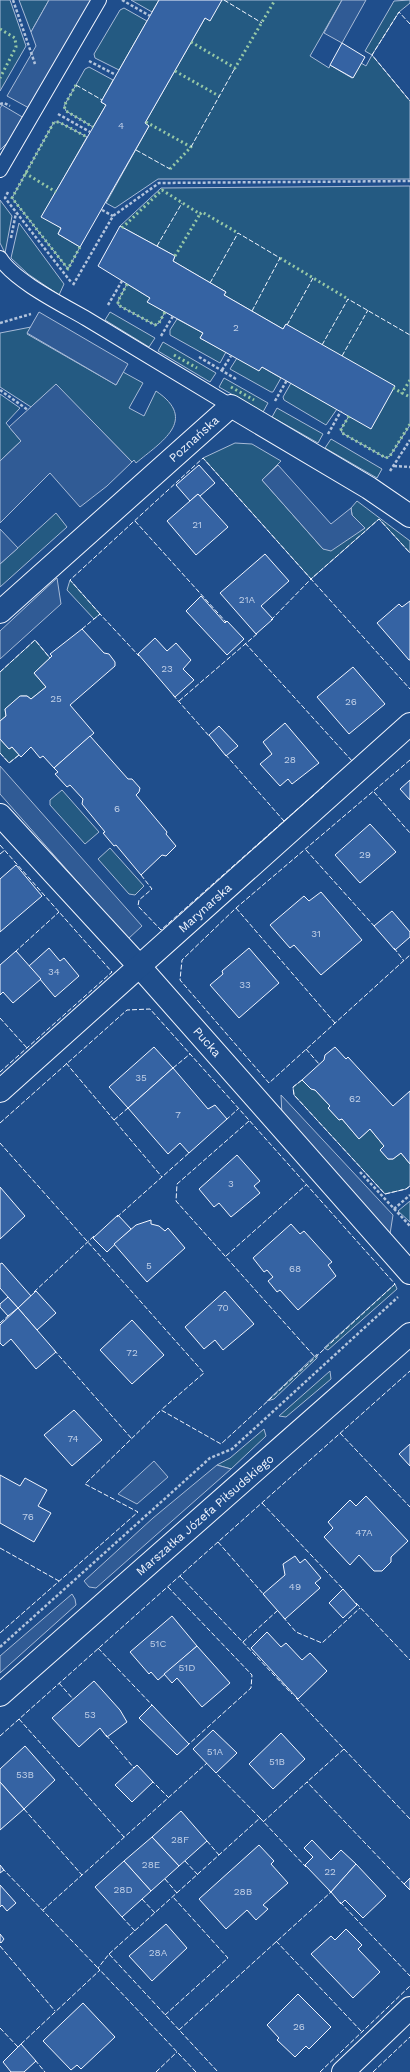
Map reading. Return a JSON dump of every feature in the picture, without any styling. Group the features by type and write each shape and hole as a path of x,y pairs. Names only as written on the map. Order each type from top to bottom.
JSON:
{"street":[{"path":"231,406 375,492 410,516"},
{"name":"Poznańska","path":"0,612 231,406"},
{"name":"Marynarska","path":"0,1091 410,724"},
{"name":"Pucka","path":"0,815 140,967 410,1273"},
{"name":"Marszałka Józefa Piłsudskiego","path":"0,1695 410,1334"},
{"path":"343,2072 410,2008"}],"lane":[{"path":"0,170 99,0"},
{"path":"0,258 5,266 15,274 51,298 231,406"}],"path":[{"path":"13,0 46,92"},
{"path":"122,0 150,16"},
{"path":"85,59 116,76"},
{"path":"54,112 90,132"},
{"path":"71,289 113,216 159,183 410,181"},
{"path":"9,191 5,198 73,285 80,289"},
{"path":"102,210 113,216"},
{"path":"105,310 122,281"},
{"path":"101,301 115,309"},
{"path":"159,340 173,316"},
{"path":"155,332 168,339"},
{"path":"195,355 242,382"},
{"path":"220,375 231,356"},
{"path":"273,405 287,380"},
{"path":"0,390 28,410"},
{"path":"268,397 282,405"},
{"path":"326,437 341,411"},
{"path":"322,429 335,436"},
{"path":"375,492 410,440"},
{"path":"385,465 393,467 410,467"},
{"path":"356,1168 410,1226"},
{"path":"394,1209 410,1195"},
{"path":"0,1647 210,1458 232,1449 400,1296"}],"shaded area":[{"path":"0,0 10,0 26,46 0,91"},
{"path":"19,0 49,0 31,32"},
{"path":"49,0 92,0 29,108 7,96 36,46 31,32"},
{"path":"131,0 159,0 152,12"},
{"path":"222,0 342,0 310,56 329,68 330,65 352,78 361,63 366,66 372,55 410,101 410,179 158,179 115,208 106,203 149,126 145,123 205,18"},
{"path":"342,0 366,0 342,43 324,33"},
{"path":"410,0 410,3 399,12 372,55 365,51 394,1"},
{"path":"124,8 147,21 119,70 95,58 94,54 120,10"},
{"path":"89,67 113,80 101,102 106,105 93,127 66,111 64,106 85,69"},
{"path":"2,105 24,118 11,139 0,150 0,108"},
{"path":"54,122 59,122 87,137 42,216 61,228 58,234 80,247 68,269 12,198"},
{"path":"410,186 410,425 390,456 386,458 342,433 341,429 349,416 286,324 283,329 224,295 226,292 173,261 175,256 120,226 161,188"},
{"path":"0,200 12,216 5,253 0,243"},
{"path":"19,223 64,284 59,295 28,274 11,258"},
{"path":"127,284 150,298 148,302 165,312 159,323 155,325 118,305 118,301"},
{"path":"39,312 128,364 116,385 27,333"},
{"path":"110,312 155,338 149,347 105,320"},
{"path":"177,319 203,333 200,338 226,352 220,363 170,335 170,330"},
{"path":"31,327 27,334 116,385 123,372 143,383 129,408 144,416 156,391 169,402 175,412 175,421 172,430 165,439 136,463 134,460 132,462 56,385 31,407 0,387 0,333"},
{"path":"163,342 216,373 210,382 158,351"},
{"path":"237,358 259,370 262,367 281,378 273,392 230,369"},
{"path":"224,378 268,403 263,412 219,387"},
{"path":"291,383 337,409 326,425 284,400 283,397"},
{"path":"56,384 132,462 107,486 80,507 50,473 0,523 0,461 21,441 9,427"},
{"path":"0,394 20,408 6,423 21,441 0,461"},
{"path":"277,408 323,434 318,443 272,417"},
{"path":"331,439 382,469 377,478 325,448"},
{"path":"235,443 252,444 281,461 262,480 323,549 365,528 352,515 351,508 357,501 410,541 410,553 379,519 311,579 203,458"},
{"path":"278,465 331,524 351,508 352,515 365,528 331,551 323,549 262,480"},
{"path":"56,513 67,527 0,587 0,564"},
{"path":"0,529 18,548 0,564"},
{"path":"57,578 61,604 0,659 0,631"},
{"path":"70,580 100,614 94,619 67,590"},
{"path":"35,640 50,658 34,673 46,687 31,699 27,696 21,696 5,709 6,716 0,721 0,672"},
{"path":"0,739 9,749 12,747 19,755 9,763 0,753"},
{"path":"0,766 142,926 128,939 0,794"},
{"path":"62,790 99,832 85,844 50,805 50,800"},
{"path":"110,848 144,886 135,895 129,894 98,859"},
{"path":"302,1080 311,1089 315,1090 330,1106 328,1108 339,1120 342,1119 359,1139 370,1129 384,1146 380,1150 388,1159 393,1159 401,1153 410,1164 410,1186 406,1189 385,1194 294,1095 293,1087"},
{"path":"281,1095 393,1215 390,1234 282,1115"},
{"path":"410,1201 410,1222 398,1211"},
{"path":"395,1284 397,1289 328,1350 324,1348"},
{"path":"317,1354 317,1358 274,1399 267,1401"},
{"path":"330,1371 331,1379 286,1417 279,1416"},
{"path":"264,1429 266,1436 231,1469 217,1465 230,1458"},
{"path":"154,1461 168,1477 137,1504 118,1494"},
{"path":"217,1465 231,1469 96,1588 89,1587 84,1581 153,1518"},
{"path":"72,1594 76,1605 0,1673 0,1656"}],"building":[{"path":"159,0 222,0 210,21 205,18 145,123 149,126 80,247 58,234 61,228 41,217 106,105 101,102 102,100"},
{"path":"342,43 365,57 353,78 330,65"},
{"path":"120,226 175,256 173,261 226,292 224,295 283,329 286,324 395,386 371,429 262,367 259,371 200,338 203,333 147,302 150,298 98,266"},
{"path":"199,465 215,483 200,496 198,494 190,501 176,485"},
{"path":"198,494 228,527 196,555 167,521"},
{"path":"265,554 289,581 261,606 273,619 256,634 220,593"},
{"path":"201,596 225,623 227,621 244,639 227,655 186,611"},
{"path":"410,601 409,660 377,623 399,604 402,607"},
{"path":"82,629 104,653 109,654 115,662 115,666 70,705 94,733 54,768 43,756 40,758 31,747 21,757 12,747 9,749 0,739 0,721 6,716 5,709 20,696 27,696 31,699 46,687 34,673 52,656 50,654"},
{"path":"155,638 167,651 176,643 191,660 183,669 194,680 175,697 138,654"},
{"path":"353,667 385,704 349,734 317,697"},
{"path":"285,723 319,763 292,784 288,779 280,786 260,764 272,754 263,742"},
{"path":"219,726 238,746 226,756 209,735"},
{"path":"90,736 128,779 132,779 140,788 136,795 167,832 166,834 176,846 166,856 162,855 141,875 116,845 114,846 103,833 105,832 82,804 83,799 70,785 67,787 55,774 58,772 54,768"},
{"path":"410,780 410,800 400,789"},
{"path":"370,824 396,852 360,883 335,855"},
{"path":"16,865 42,896 0,932 0,879"},
{"path":"321,892 362,940 321,975 294,945 290,948 270,925 304,896 309,901"},
{"path":"392,911 410,932 410,937 395,950 374,926"},
{"path":"49,948 60,961 64,958 79,976 55,997 29,966"},
{"path":"249,948 279,983 239,1018 210,985 223,974 222,971"},
{"path":"16,951 41,979 13,1003 3,992 0,995 0,965"},
{"path":"154,1047 173,1068 128,1108 109,1087"},
{"path":"335,1047 346,1059 348,1057 393,1106 410,1091 410,1164 401,1153 393,1159 388,1159 380,1150 384,1146 370,1129 359,1139 342,1119 339,1120 328,1108 330,1106 315,1090 311,1089 302,1080 324,1060 325,1055"},
{"path":"173,1068 208,1109 215,1105 227,1119 189,1153 180,1143 168,1154 128,1108"},
{"path":"237,1155 260,1181 254,1186 260,1193 231,1217 219,1203 214,1207 199,1189"},
{"path":"0,1187 25,1216 0,1239"},
{"path":"118,1215 131,1229 107,1252 93,1238"},
{"path":"151,1220 151,1224 159,1226 165,1231 168,1228 185,1248 147,1282 114,1244 136,1225"},
{"path":"291,1224 300,1234 304,1231 332,1262 328,1265 336,1276 298,1310 280,1290 277,1292 268,1281 273,1277 267,1270 264,1272 253,1258"},
{"path":"2,1263 31,1296 18,1308 0,1288 0,1264"},
{"path":"36,1291 56,1313 37,1330 18,1308"},
{"path":"225,1291 254,1324 223,1350 215,1340 204,1349 185,1327"},
{"path":"8,1297 18,1308 8,1316 0,1307 0,1304"},
{"path":"18,1308 56,1352 36,1369 11,1339 3,1346 0,1343 0,1325"},
{"path":"132,1320 164,1355 132,1384 100,1350"},
{"path":"74,1410 102,1440 72,1466 44,1435"},
{"path":"410,1444 410,1466 399,1454"},
{"path":"0,1475 20,1486 25,1478 47,1490 38,1506 51,1513 34,1542 0,1523"},
{"path":"366,1496 408,1541 391,1557 391,1562 382,1571 374,1571 359,1555 350,1565 324,1537 333,1528 328,1522 350,1500 356,1506"},
{"path":"295,1556 300,1563 305,1559 321,1578 315,1583 320,1588 285,1619 263,1594 285,1575 283,1564"},
{"path":"343,1589 357,1605 343,1618 329,1603"},
{"path":"172,1616 197,1646 158,1680 151,1672 149,1674 130,1652"},
{"path":"267,1632 281,1647 286,1643 302,1660 310,1653 327,1671 298,1699 251,1648"},
{"path":"197,1646 230,1683 202,1707 177,1678 172,1683 164,1674"},
{"path":"94,1681 120,1710 127,1722 107,1737 100,1728 79,1747 52,1718"},
{"path":"152,1705 189,1744 177,1755 139,1718"},
{"path":"213,1730 237,1753 216,1773 193,1749"},
{"path":"281,1733 305,1759 273,1789 249,1764"},
{"path":"25,1746 55,1780 24,1809 0,1782 0,1769"},
{"path":"137,1765 153,1782 132,1802 115,1785"},
{"path":"0,1782 24,1809 0,1830"},
{"path":"181,1811 207,1841 179,1866 152,1837"},
{"path":"152,1837 179,1866 151,1891 124,1861"},
{"path":"312,1840 331,1860 341,1850 356,1864 331,1892 305,1865 313,1857 304,1848"},
{"path":"259,1845 274,1861 271,1864 288,1883 263,1905 268,1909 256,1920 247,1910 226,1929 199,1899"},
{"path":"124,1861 151,1891 122,1917 95,1887"},
{"path":"356,1864 386,1896 363,1918 345,1900 341,1904 331,1892"},
{"path":"0,1865 4,1870 0,1873"},
{"path":"410,1878 410,1890 404,1884"},
{"path":"0,1885 16,1903 7,1911 2,1905 0,1907"},
{"path":"166,1924 187,1948 152,1981 129,1956"},
{"path":"346,1929 362,1945 358,1949 380,1972 353,1998 311,1954 331,1936 335,1940"},
{"path":"0,1934 4,1939 1,1943 0,1942"},
{"path":"298,1994 331,2027 309,2049 306,2046 295,2057 277,2040 279,2038 267,2025"},
{"path":"83,2003 115,2037 81,2069 77,2065 71,2070 43,2041"},
{"path":"21,2044 36,2061 24,2072 11,2072 3,2062"}],"hedge":[{"path":"191,42 235,68 275,0"},
{"path":"0,29 15,38 16,47 0,78"},
{"path":"175,71 219,96"},
{"path":"76,85 64,106 66,111 93,127"},
{"path":"80,247 68,269 12,198 54,122 59,122 87,137"},
{"path":"146,122 191,147 170,169"},
{"path":"25,173 56,192"},
{"path":"122,228 162,190 200,214 202,212 238,233"},
{"path":"175,256 200,214"},
{"path":"280,258 348,299"},
{"path":"127,284 118,301 118,305 155,325 159,323 165,312"},
{"path":"174,355 197,368"},
{"path":"410,380 402,393 410,397"},
{"path":"231,387 254,400"},
{"path":"393,388 402,393"},
{"path":"349,416 341,429 342,433 386,458 390,456 410,424"}],"fence":[{"path":"224,0 262,23"},
{"path":"410,24 399,12 372,55 410,101"},
{"path":"191,147 235,68"},
{"path":"76,85 102,100"},
{"path":"136,150 170,169"},
{"path":"157,246 182,203"},
{"path":"210,283 238,233 280,258 252,311"},
{"path":"287,325 313,278"},
{"path":"322,345 348,299 410,335"},
{"path":"342,356 368,310"},
{"path":"100,614 70,580 203,458 311,579 379,519 410,553"},
{"path":"135,521 226,622"},
{"path":"271,620 311,579 410,689"},
{"path":"82,629 100,614 139,656"},
{"path":"179,701 258,633"},
{"path":"0,672 35,640 50,658"},
{"path":"245,643 353,762"},
{"path":"173,695 210,737"},
{"path":"0,753 9,763 19,755"},
{"path":"141,875 152,889 139,900 138,906 161,930 284,821 225,754"},
{"path":"410,760 236,908 182,960 180,980 269,1083 410,955"},
{"path":"284,821 324,786"},
{"path":"374,792 410,833"},
{"path":"0,845 112,972 0,1072"},
{"path":"0,854 5,850"},
{"path":"306,850 375,927"},
{"path":"236,908 335,1023"},
{"path":"15,952 59,912"},
{"path":"394,948 404,961"},
{"path":"0,1123 127,1010 150,1009 395,1284 221,1444 161,1410 85,1484 138,1512 0,1633"},
{"path":"0,1018 27,1048"},
{"path":"306,1049 319,1064"},
{"path":"173,1068 190,1054"},
{"path":"66,1063 162,1177"},
{"path":"302,1080 293,1087 294,1095 385,1194 406,1189 410,1186"},
{"path":"114,1120 128,1108"},
{"path":"226,1120 238,1109"},
{"path":"249,1121 177,1184 176,1201 315,1357"},
{"path":"0,1143 204,1373 161,1410"},
{"path":"117,1217 190,1152"},
{"path":"226,1256 306,1185"},
{"path":"34,1292 94,1236"},
{"path":"0,1323 9,1315"},
{"path":"54,1350 132,1439"},
{"path":"0,1736 410,1371"},
{"path":"340,1433 410,1507"},
{"path":"262,1503 344,1590"},
{"path":"218,1542 265,1596"},
{"path":"0,1548 59,1581"},
{"path":"180,1576 292,1694"},
{"path":"168,1587 252,1675 251,1688 189,1744"},
{"path":"356,1603 410,1660"},
{"path":"283,1617 296,1632 322,1643 360,1608"},
{"path":"243,1642 277,1611"},
{"path":"98,1648 153,1706"},
{"path":"59,1683 73,1699"},
{"path":"296,1698 344,1749 307,1782"},
{"path":"19,1719 124,1837"},
{"path":"106,1735 134,1768 136,1766"},
{"path":"344,1749 410,1819"},
{"path":"43,1910 207,1763"},
{"path":"109,1954 260,1818 215,1772"},
{"path":"151,1780 168,1797"},
{"path":"263,1822 307,1782 406,1886"},
{"path":"24,1809 82,1875"},
{"path":"260,1818 306,1867"},
{"path":"207,1841 219,1855"},
{"path":"185,1861 198,1875"},
{"path":"2,1868 98,1968"},
{"path":"165,1879 177,1893"},
{"path":"179,2030 331,1892 328,1890"},
{"path":"165,2015 228,1958 173,1897"},
{"path":"142,1899 155,1913"},
{"path":"340,1902 410,1976"},
{"path":"122,1917 135,1931"},
{"path":"276,1941 362,2032"},
{"path":"0,1946 55,2011"},
{"path":"196,2072 98,1968 109,1954 218,2072"},
{"path":"21,2044 100,1970"},
{"path":"320,2072 410,1986"},
{"path":"0,2028 18,2047 20,2046"},
{"path":"373,2072 410,2037"},
{"path":"156,2072 177,2052"},
{"path":"35,2060 45,2072"}]}
